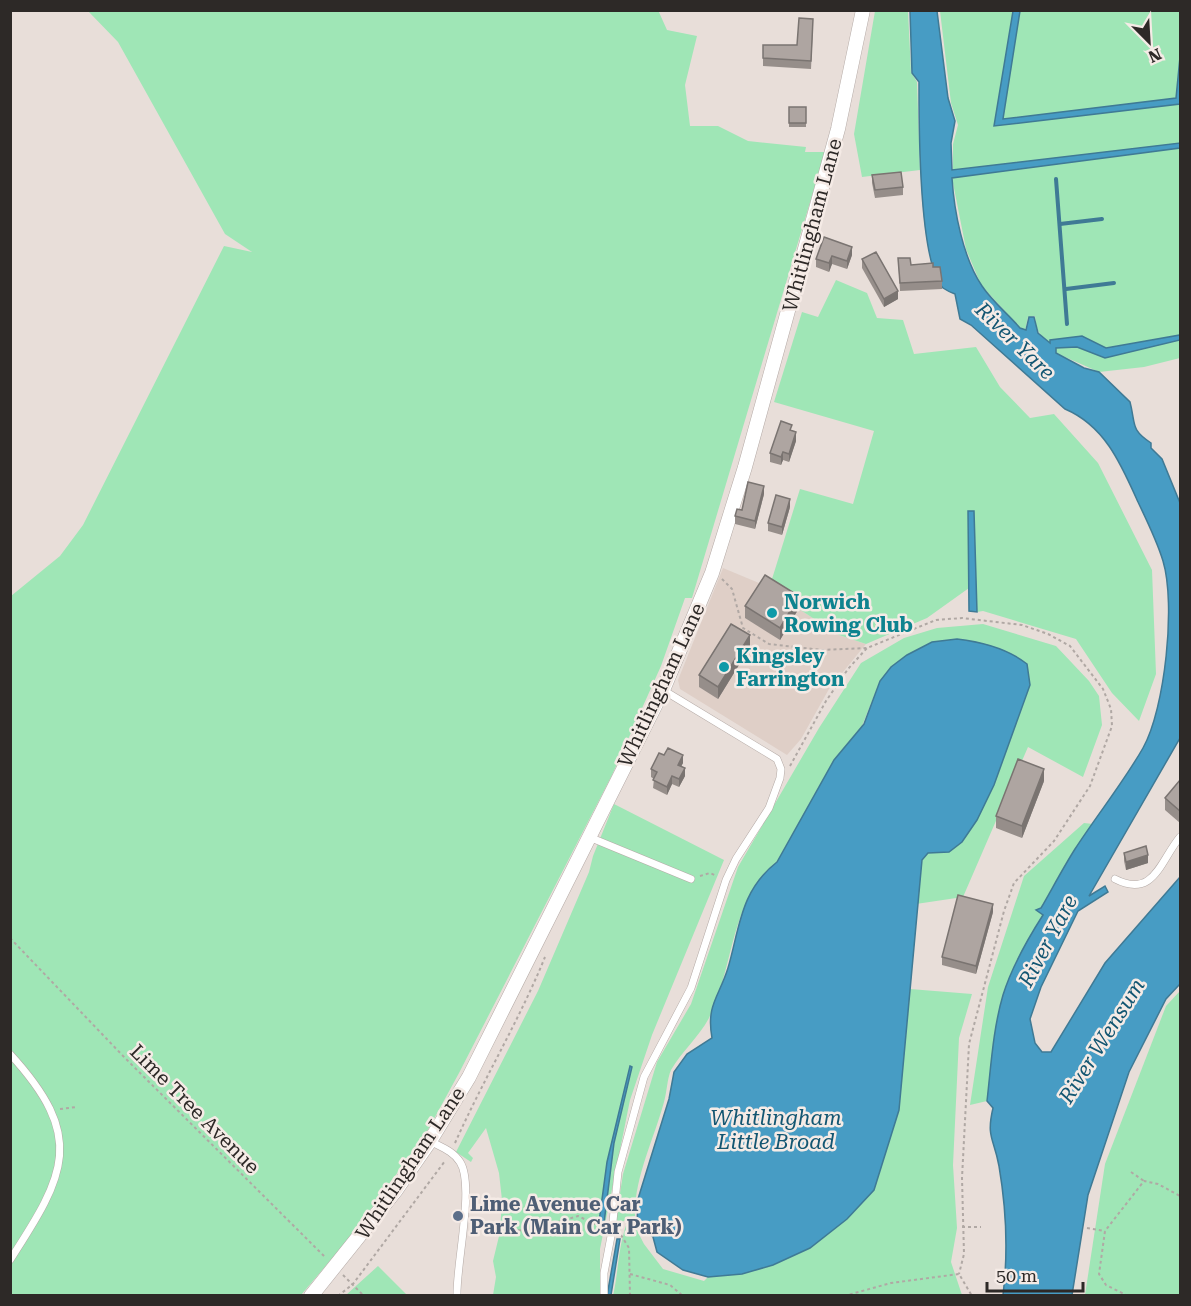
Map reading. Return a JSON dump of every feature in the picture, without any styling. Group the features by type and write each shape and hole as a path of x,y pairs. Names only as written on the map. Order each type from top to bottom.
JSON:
{"street":[{"name":"Whitlingham Lane","path":"311,1296 336,1268 430,1141 469,1077 663,690 712,573 745,467 838,129 863,10"}],"lane":[{"path":"604,1296 604,1273 612,1231 618,1172 644,1077 691,988 726,880 736,859 769,808 781,769 777,759 663,690"},
{"path":"588,837 691,879"},
{"path":"1115,879 1125,884 1138,885 1149,881 1180,837"},
{"path":"10,1054 25,1070 51,1110 61,1139 58,1173 46,1202 10,1260"},
{"path":"430,1141 451,1152 465,1172 466,1196 457,1296"}],"path":[{"path":"712,573 724,579 732,589 743,628 769,644 822,650 867,648 936,620 962,618 1022,625 1048,634 1070,646 1102,689 1111,708 1112,726 1090,786 1054,841 1014,883 1004,911 969,1044 962,1227 964,1254 959,1274 970,1296"},
{"path":"780,778 798,755 826,701 848,669 867,648"},
{"path":"691,879 710,873 726,880"},
{"name":"Lime Tree Avenue","path":"10,938 125,1058 364,1296"},
{"path":"51,1110 77,1107"},
{"path":"1131,1172 1144,1181 1158,1184 1180,1196"},
{"path":"1128,1296 1106,1285 1099,1274 1105,1230 1144,1181"},
{"path":"500,1232 536,1229 578,1216 620,1233 629,1248 630,1296"},
{"path":"962,1227 981,1227"},
{"path":"1087,1228 1105,1230"},
{"path":"630,1274 670,1285 683,1296"},
{"path":"844,1296 900,1281 959,1274"}],"shaded area":[{"path":"723,568 759,583 839,635 866,644 829,689 801,739 787,755 680,689 678,680"}],"green space":[{"path":"658,10 667,30 697,36 685,85 690,126 718,126 748,141 806,147 805,152 825,152 692,598 685,598 661,666 612,775 429,1128 351,1236 301,1295 11,1295 11,596 60,556 83,525 224,246 252,252 225,234 118,42 88,11"},
{"path":"875,11 908,11 911,72 917,82 920,170 862,177 854,134"},
{"path":"940,11 1180,11 1180,358 1144,367 1099,372 1056,353 1055,346 1038,330 1035,316 1028,317 1025,331 1020,328 981,285 966,249 953,183 953,144 958,125 951,103"},
{"path":"836,280 867,293 877,318 903,320 914,354 976,347 1000,387 1030,418 1054,414 1098,463 1152,570 1156,674 1139,721 1112,693 1076,639 983,611 977,612 973,511 968,511 969,588 927,618 866,644 839,635 765,587 772,579 800,489 853,504 874,431 774,402 802,312 818,317"},
{"path":"983,624 1056,646 1089,681 1099,696 1102,725 1083,777 1028,747 963,897 916,904 922,860 928,853 949,852 962,842 880,681 862,726 834,760 777,862 762,877 741,914 724,978 709,1018 671,1070 664,1102 641,1173 635,1216 630,1217 644,1244 663,1269 704,1281 708,1277 742,1274 899,1110 910,989 972,994 959,1038 953,1165 957,1228 951,1262 962,1295 613,1296 625,1227 629,1218 615,1226 623,1174 657,1062 691,1004 738,867 819,728 861,663 904,638 937,628"},
{"path":"614,804 724,860 652,1035 630,1100 600,1249 600,1295 493,1295 496,1277 493,1261 500,1232 502,1200 499,1173 486,1128 468,1153 473,1158 471,1162 456,1152 538,991 589,872"},
{"path":"1084,823 1093,824 1041,909 1037,910 1043,915 1015,964 1003,995 987,1101 970,1105 988,987 1024,876"},
{"path":"1180,991 1180,1295 1085,1295 1105,1164 1166,1006"},
{"path":"378,1266 407,1295 346,1295"}],"water":[{"path":"910,11 937,11 948,98 955,121 951,143 952,170 1180,143 1180,148 952,178 961,234 975,275 990,297 1020,328 1026,330 1029,317 1034,317 1038,333 1050,343 1050,340 1082,336 1106,348 1180,335 1180,340 1105,358 1077,347 1056,348 1056,353 1084,368 1099,372 1130,402 1137,430 1151,443 1151,448 1162,459 1180,503 1180,738 1089,896 1105,886 1108,892 1078,911 1041,987 1030,1019 1035,1043 1042,1052 1051,1052 1105,963 1180,877 1180,984 1166,999 1129,1072 1088,1195 1072,1295 1003,1295 1006,1247 1005,1214 999,1166 990,1126 993,1108 987,1101 993,1048 997,1021 1007,984 1020,954 1043,915 1036,910 1041,908 1075,849 1135,761 1151,731 1166,656 1167,580 1155,539 1118,460 1101,436 1079,416 1065,409 971,325 960,319 955,294 943,288 935,273 924,222 919,82 912,73"},
{"path":"1013,11 1020,11 1003,119 1176,98 1180,57 1180,104 994,126"},
{"path":"968,511 974,511 977,612 969,611"},
{"name":"Whitlingham Little Broad","path":"957,639 994,647 1019,658 1027,664 1030,685 994,785 977,820 962,842 949,852 928,853 922,860 899,1110 874,1190 847,1219 810,1248 773,1265 742,1274 708,1277 683,1270 657,1252 653,1237 637,1225 638,1199 669,1099 674,1072 687,1054 712,1038 712,1009 728,968 748,897 755,885 777,862 834,760 864,724 880,681 891,667 907,655 932,642"},
{"path":"630,1066 632,1067 614,1143 604,1223 599,1222 607,1162"},
{"path":"617,1239 620,1239 611,1295 607,1296"}],"building":[{"path":"799,18 813,19 811,61 763,58 763,45 797,45"},
{"path":"789,107 806,107 806,123 789,123"},
{"path":"901,172 903,187 875,190 872,175"},
{"path":"824,237 852,247 847,261 832,256 829,263 816,259"},
{"path":"876,252 898,291 884,299 862,259"},
{"path":"898,258 910,258 911,265 933,263 933,267 940,267 942,281 900,283"},
{"path":"781,421 792,425 790,430 796,432 789,454 783,452 781,457 770,453"},
{"path":"748,482 764,486 755,521 735,516 737,509 742,510"},
{"path":"776,495 790,499 782,527 768,523"},
{"name":"Norwich Rowing Club","path":"765,575 799,596 780,628 745,606"},
{"path":"731,624 750,635 718,687 699,675"},
{"path":"668,748 683,755 678,765 685,768 679,779 672,776 667,787 653,780 657,772 651,769 659,753 664,755"},
{"path":"1018,759 1044,769 1022,826 996,816"},
{"path":"1180,780 1180,811 1165,798"},
{"path":"1146,846 1148,855 1126,862 1124,853"},
{"path":"958,895 993,904 976,966 942,957"}],"waterway":[{"path":"1056,179 1067,324"},
{"path":"1060,224 1102,219"},
{"path":"1066,289 1114,283"}],"place":[{"name":"Norwich Rowing Club","path":"772,613"},
{"name":"Kingsley Farrington","path":"724,667"},
{"name":"Lime Avenue Car Park (Main Car Park)","path":"458,1216"}],"water label":[{"name":"River Yare","path":"1015,341"},
{"name":"River Yare","path":"1048,941"},
{"name":"River Wensum","path":"1102,1041"}]}
